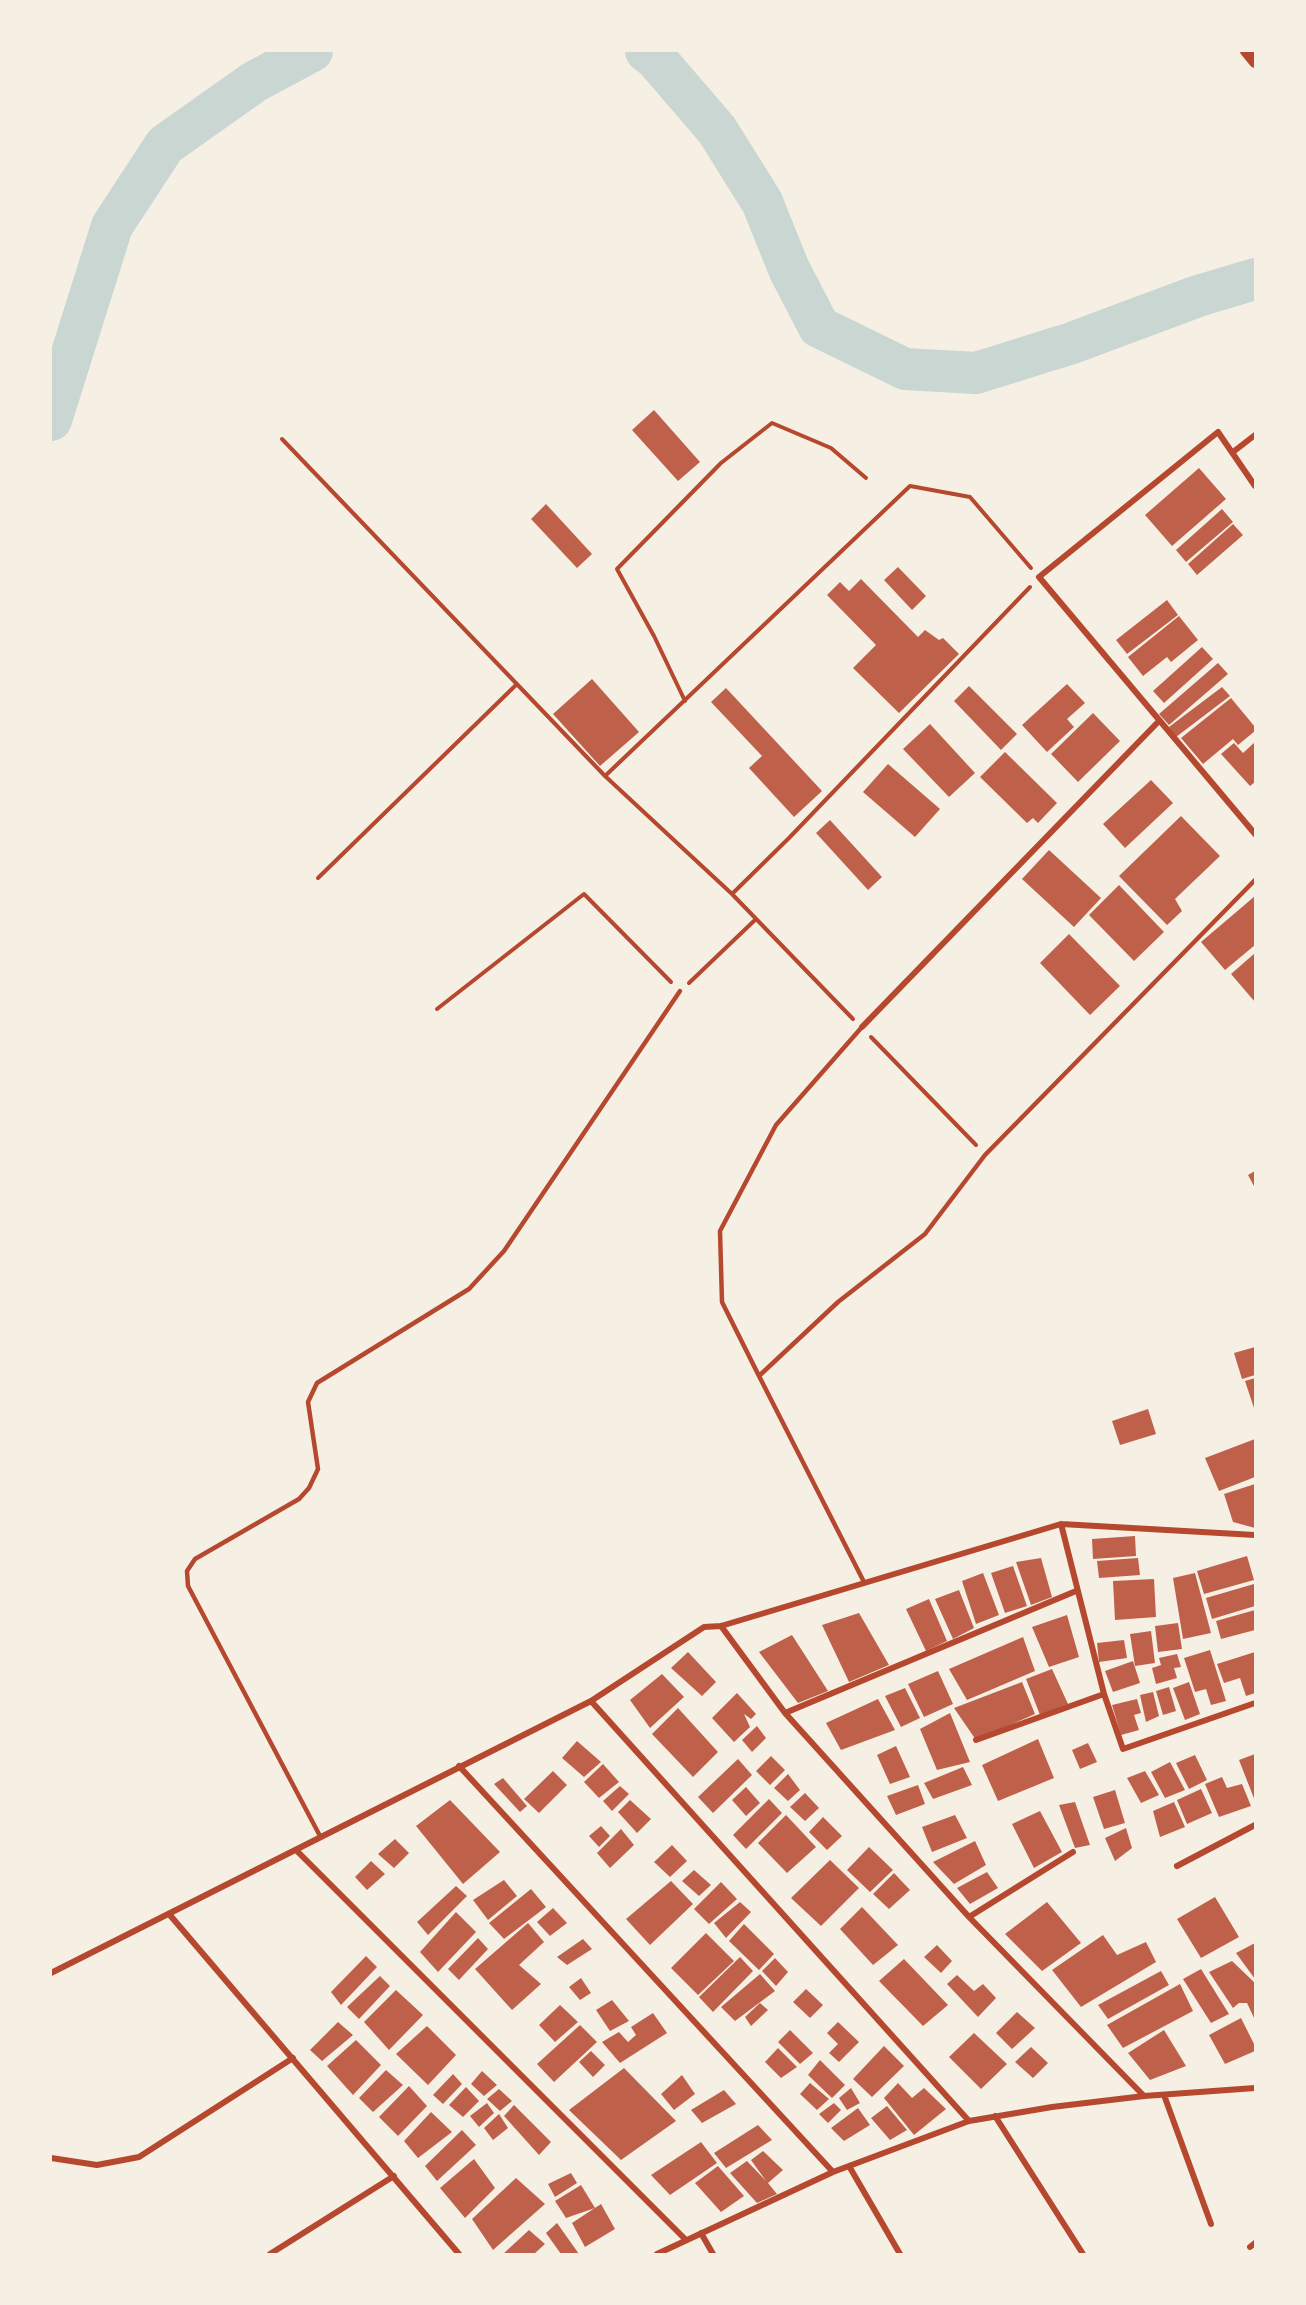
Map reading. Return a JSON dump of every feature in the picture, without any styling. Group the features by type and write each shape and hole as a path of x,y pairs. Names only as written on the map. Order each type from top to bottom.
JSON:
{"main road":[{"path":"1246,51 1255,62"}],"street":[{"path":"1254,830 1159,721 1039,577 1218,432 1255,486"},
{"path":"1233,452 1255,435"},
{"path":"862,1028 1159,721"},
{"path":"1061,1524 1076,1591 1104,1694 1123,1749 1255,1703"},
{"path":"51,1973 591,1701 704,1627 721,1626 1061,1524 1255,1535"},
{"path":"785,1713 1076,1591"},
{"path":"721,1626 785,1713 969,1917 1144,2096"},
{"path":"976,1740 1104,1694"},
{"path":"591,1701 969,2121"},
{"path":"459,1766 833,2172"},
{"path":"1177,1866 1255,1825"},
{"path":"296,1850 686,2240"},
{"path":"969,1917 1073,1852"},
{"path":"169,1914 459,2254"},
{"path":"51,2157 97,2165 140,2157 293,2058"},
{"path":"657,2254 833,2172 969,2121 1144,2096 1255,2088"},
{"path":"1164,2095 1211,2224"},
{"path":"995,2116 1083,2254"},
{"path":"849,2166 900,2254"},
{"path":"270,2254 394,2176"},
{"path":"701,2233 713,2254"}],"lane":[{"path":"759,1376 838,1302 925,1234 986,1155 1255,880"},
{"path":"320,1836 188,1586 187,1571 195,1559 299,1499 309,1488 318,1469 308,1402 317,1383 470,1289 504,1251 680,991"},
{"path":"862,1028 776,1125 720,1231 722,1302 864,1582"}],"path":[{"path":"685,701 654,636 616,569 722,463 772,423 831,448 866,478"},
{"path":"282,439 605,776 732,894 789,838 1039,577 970,497 910,486 605,776"},
{"path":"318,878 517,684"},
{"path":"437,1009 584,894 680,991 756,919"}],"building":[{"path":"654,410 700,462 678,481 632,430"},
{"path":"1199,468 1226,499 1172,546 1145,515"},
{"path":"546,504 592,554 577,568 531,519"},
{"path":"1222,509 1233,522 1186,562 1176,550"},
{"path":"1233,524 1243,535 1197,575 1188,564"},
{"path":"898,567 926,596 912,610 884,580"},
{"path":"861,579 918,637 925,630 939,640 943,638 959,654 899,713 853,668 876,645 827,595 840,582 849,591"},
{"path":"1167,600 1178,615 1127,654 1116,640"},
{"path":"1179,616 1198,640 1171,662 1167,657 1143,676 1128,657"},
{"path":"1202,647 1213,659 1164,703 1153,691"},
{"path":"1218,663 1228,674 1169,725 1159,714"},
{"path":"592,679 639,732 600,766 553,714"},
{"path":"1067,684 1085,703 1067,719 1074,727 1047,752 1022,725"},
{"path":"969,686 1017,734 1001,750 954,701"},
{"path":"1222,687 1230,696 1176,737 1169,727"},
{"path":"726,688 822,791 794,817 749,768 762,756 711,702"},
{"path":"1231,698 1255,727 1255,731 1238,745 1233,739 1203,764 1181,738"},
{"path":"1093,713 1120,741 1078,782 1051,754"},
{"path":"930,724 975,773 949,797 903,749"},
{"path":"1255,742 1255,782 1250,786 1221,754 1234,743 1243,753"},
{"path":"1005,752 1057,803 1038,823 1033,818 1027,823 980,777"},
{"path":"888,764 940,809 915,837 863,792"},
{"path":"1151,780 1173,803 1125,848 1103,824"},
{"path":"1181,816 1220,856 1175,899 1182,911 1167,925 1119,876"},
{"path":"830,820 882,877 868,890 816,833"},
{"path":"1049,850 1101,898 1074,927 1022,879"},
{"path":"1119,885 1164,932 1134,961 1089,915"},
{"path":"1255,896 1255,945 1225,970 1201,942"},
{"path":"1069,934 1120,986 1090,1015 1040,963"},
{"path":"1255,953 1255,1002 1231,974"},
{"path":"1255,1171 1255,1188 1248,1175"},
{"path":"1255,1347 1255,1375 1242,1379 1234,1353"},
{"path":"1255,1378 1255,1411 1245,1381"},
{"path":"1148,1409 1156,1434 1120,1445 1112,1421"},
{"path":"1255,1439 1255,1477 1219,1491 1205,1458"},
{"path":"1255,1484 1255,1528 1233,1522 1224,1494"},
{"path":"1135,1536 1136,1556 1093,1559 1092,1539"},
{"path":"1247,1556 1254,1580 1204,1594 1197,1571"},
{"path":"1041,1558 1052,1597 1031,1605 1016,1562"},
{"path":"1138,1558 1140,1575 1099,1578 1097,1561"},
{"path":"1013,1566 1027,1606 1005,1613 991,1573"},
{"path":"983,1573 999,1615 976,1624 962,1581"},
{"path":"1195,1573 1211,1633 1183,1639 1173,1578"},
{"path":"1154,1579 1156,1617 1115,1620 1113,1581"},
{"path":"1254,1584 1255,1606 1212,1619 1206,1598"},
{"path":"959,1590 974,1628 953,1639 935,1599"},
{"path":"929,1599 947,1641 926,1651 906,1609"},
{"path":"1255,1610 1255,1630 1221,1639 1216,1621"},
{"path":"859,1613 889,1665 849,1682 822,1625"},
{"path":"1067,1615 1079,1657 1049,1667 1032,1627"},
{"path":"1178,1623 1182,1649 1158,1652 1155,1626"},
{"path":"1151,1631 1155,1663 1135,1666 1130,1634"},
{"path":"792,1635 828,1691 798,1703 759,1652"},
{"path":"1023,1637 1035,1671 967,1700 949,1669"},
{"path":"1124,1640 1127,1658 1099,1662 1097,1643"},
{"path":"1210,1650 1226,1701 1211,1705 1206,1689 1195,1692 1184,1658"},
{"path":"688,1652 716,1682 702,1696 671,1668"},
{"path":"1255,1652 1255,1693 1246,1696 1240,1678 1224,1683 1217,1664"},
{"path":"1177,1654 1181,1667 1174,1668 1177,1678 1156,1684 1152,1668 1161,1665 1159,1658"},
{"path":"1133,1661 1140,1683 1113,1692 1105,1671"},
{"path":"1052,1669 1068,1704 1040,1715 1026,1679"},
{"path":"938,1671 953,1704 924,1717 908,1684"},
{"path":"662,1674 684,1697 650,1728 630,1700"},
{"path":"1022,1682 1035,1714 976,1740 954,1708"},
{"path":"1189,1682 1200,1714 1185,1720 1173,1688"},
{"path":"1169,1687 1176,1711 1163,1715 1156,1691"},
{"path":"905,1688 920,1718 901,1727 885,1696"},
{"path":"1153,1692 1159,1716 1146,1722 1140,1695"},
{"path":"737,1693 756,1714 751,1719 744,1714 750,1727 734,1742 712,1718"},
{"path":"878,1699 895,1730 841,1750 826,1723"},
{"path":"1137,1699 1141,1713 1134,1715 1139,1730 1121,1735 1112,1705"},
{"path":"678,1708 718,1752 693,1777 652,1734"},
{"path":"950,1713 970,1762 937,1770 920,1729"},
{"path":"757,1726 766,1738 752,1752 742,1740"},
{"path":"1038,1739 1054,1778 998,1801 982,1765"},
{"path":"577,1741 601,1762 584,1777 562,1758"},
{"path":"1088,1743 1097,1762 1080,1769 1072,1750"},
{"path":"896,1746 910,1777 890,1784 877,1755"},
{"path":"1255,1754 1255,1801 1239,1760"},
{"path":"1195,1755 1207,1780 1189,1789 1176,1763"},
{"path":"771,1756 785,1770 770,1785 756,1771"},
{"path":"738,1759 752,1775 713,1813 698,1797"},
{"path":"1170,1762 1185,1790 1165,1798 1151,1772"},
{"path":"603,1764 619,1782 599,1798 584,1782"},
{"path":"963,1767 972,1785 933,1799 924,1783"},
{"path":"553,1771 567,1785 539,1813 524,1799"},
{"path":"1145,1771 1159,1795 1141,1803 1127,1778"},
{"path":"788,1774 800,1790 788,1801 774,1788"},
{"path":"1222,1777 1227,1788 1242,1784 1251,1806 1219,1817 1205,1784"},
{"path":"503,1778 527,1806 520,1812 494,1784"},
{"path":"918,1785 925,1804 896,1815 887,1796"},
{"path":"620,1786 629,1794 612,1811 603,1801"},
{"path":"746,1787 760,1803 746,1816 732,1800"},
{"path":"1201,1789 1212,1813 1187,1824 1177,1800"},
{"path":"1115,1790 1125,1823 1104,1829 1093,1797"},
{"path":"805,1793 819,1808 805,1821 790,1807"},
{"path":"769,1799 782,1813 746,1849 733,1835"},
{"path":"450,1800 500,1852 463,1884 416,1826"},
{"path":"630,1800 651,1819 637,1833 618,1812"},
{"path":"1075,1802 1090,1845 1075,1848 1059,1805"},
{"path":"1174,1802 1185,1827 1160,1837 1153,1811"},
{"path":"1040,1811 1062,1852 1034,1868 1012,1824"},
{"path":"786,1815 816,1847 787,1873 758,1843"},
{"path":"955,1815 967,1838 932,1852 922,1827"},
{"path":"823,1817 842,1836 827,1850 809,1832"},
{"path":"601,1826 610,1836 599,1847 589,1836"},
{"path":"1126,1828 1132,1848 1115,1861 1105,1838"},
{"path":"621,1829 634,1845 610,1868 597,1853"},
{"path":"395,1839 409,1853 394,1868 378,1854"},
{"path":"975,1841 986,1865 954,1884 933,1862"},
{"path":"672,1845 687,1861 670,1877 654,1862"},
{"path":"869,1847 893,1870 870,1892 847,1870"},
{"path":"830,1860 859,1888 821,1926 791,1898"},
{"path":"371,1861 385,1874 367,1890 355,1877"},
{"path":"694,1870 711,1885 699,1896 682,1881"},
{"path":"987,1872 998,1888 970,1904 957,1888"},
{"path":"894,1873 910,1890 889,1909 873,1894"},
{"path":"504,1880 517,1896 488,1920 473,1900"},
{"path":"671,1881 693,1904 650,1945 626,1919"},
{"path":"721,1882 737,1899 709,1924 694,1909"},
{"path":"456,1886 467,1896 428,1935 417,1922"},
{"path":"531,1889 546,1907 504,1939 489,1923"},
{"path":"1215,1897 1239,1937 1201,1958 1177,1919"},
{"path":"740,1902 751,1912 726,1938 714,1923"},
{"path":"1047,1902 1081,1943 1042,1971 1005,1934"},
{"path":"862,1907 898,1945 873,1965 840,1929"},
{"path":"553,1908 567,1923 550,1936 537,1922"},
{"path":"456,1912 476,1932 438,1972 420,1952"},
{"path":"528,1923 544,1942 519,1965 541,1984 512,2010 475,1969"},
{"path":"744,1924 774,1954 759,1970 729,1941"},
{"path":"706,1933 734,1961 698,1995 671,1968"},
{"path":"1103,1935 1117,1955 1146,1942 1156,1962 1081,2007 1052,1970"},
{"path":"478,1938 488,1949 459,1980 448,1969"},
{"path":"583,1939 592,1949 567,1965 557,1957"},
{"path":"1255,1943 1255,1979 1236,1953"},
{"path":"937,1945 952,1961 941,1973 924,1957"},
{"path":"366,1956 377,1967 341,2005 331,1992"},
{"path":"740,1957 753,1971 713,2012 699,1997"},
{"path":"775,1958 788,1972 776,1986 762,1971"},
{"path":"904,1959 948,2005 923,2026 879,1981"},
{"path":"1232,1961 1255,1983 1255,2020 1247,2003 1239,2003 1233,2008 1209,1972"},
{"path":"1201,1969 1229,2014 1211,2023 1183,1979"},
{"path":"1161,1971 1169,1985 1108,2019 1098,2005"},
{"path":"760,1974 775,1991 735,2021 721,2007"},
{"path":"957,1975 974,1991 983,1984 996,1998 978,2017 947,1984"},
{"path":"380,1976 390,1986 359,2019 347,2007"},
{"path":"581,1978 591,1993 580,2000 569,1987"},
{"path":"1180,1984 1193,2011 1123,2048 1107,2025"},
{"path":"806,1989 823,2005 810,2018 793,2002"},
{"path":"396,1990 423,2015 389,2050 364,2022"},
{"path":"612,2000 629,2021 610,2031 596,2010"},
{"path":"760,2003 768,2010 751,2026 745,2017"},
{"path":"560,2005 578,2022 555,2042 539,2025"},
{"path":"1017,2012 1035,2028 1012,2049 996,2033"},
{"path":"653,2013 667,2033 620,2063 602,2042 619,2032 628,2042 636,2035 631,2027"},
{"path":"1241,2018 1255,2046 1255,2051 1225,2064 1209,2035"},
{"path":"338,2022 353,2035 322,2061 310,2050"},
{"path":"838,2022 859,2042 839,2062 829,2053 838,2044 827,2033"},
{"path":"580,2025 597,2042 554,2082 537,2064"},
{"path":"427,2026 456,2055 428,2085 396,2054"},
{"path":"790,2030 813,2053 800,2064 778,2042"},
{"path":"1164,2030 1186,2066 1150,2080 1128,2053"},
{"path":"974,2033 1007,2064 981,2089 949,2057"},
{"path":"356,2040 381,2065 353,2095 327,2066"},
{"path":"884,2046 904,2066 872,2097 853,2079"},
{"path":"1031,2047 1048,2063 1033,2078 1015,2062"},
{"path":"778,2048 797,2067 781,2078 765,2062"},
{"path":"591,2051 605,2065 593,2077 579,2062"},
{"path":"820,2060 845,2085 832,2098 808,2075"},
{"path":"624,2068 676,2121 621,2160 569,2110"},
{"path":"386,2070 403,2085 373,2112 359,2098"},
{"path":"482,2071 497,2085 484,2096 471,2084"},
{"path":"453,2074 462,2084 443,2104 433,2095"},
{"path":"682,2075 695,2094 674,2110 661,2094"},
{"path":"810,2083 829,2099 817,2110 800,2094"},
{"path":"898,2083 912,2098 924,2088 946,2109 914,2135 884,2098"},
{"path":"409,2086 427,2106 398,2136 379,2117"},
{"path":"466,2087 479,2101 463,2117 449,2105"},
{"path":"851,2088 860,2103 847,2110 839,2098"},
{"path":"499,2089 512,2101 500,2111 487,2099"},
{"path":"724,2090 736,2104 702,2123 691,2110"},
{"path":"487,2103 494,2113 479,2127 470,2116"},
{"path":"834,2103 841,2110 828,2123 819,2114"},
{"path":"514,2105 551,2142 539,2155 504,2116"},
{"path":"887,2106 907,2130 890,2140 871,2118"},
{"path":"858,2108 870,2125 844,2141 831,2128"},
{"path":"431,2112 452,2132 418,2158 404,2141"},
{"path":"499,2114 508,2128 493,2140 484,2128"},
{"path":"758,2125 772,2140 726,2168 714,2153"},
{"path":"462,2130 476,2145 437,2181 425,2166"},
{"path":"701,2142 717,2163 670,2195 651,2175"},
{"path":"763,2151 783,2170 768,2183 777,2194 757,2203 730,2173 747,2161 766,2181 751,2160"},
{"path":"474,2159 495,2188 465,2218 440,2188"},
{"path":"718,2166 744,2196 721,2212 695,2183"},
{"path":"571,2173 577,2183 555,2197 548,2184"},
{"path":"516,2178 545,2204 493,2250 472,2219"},
{"path":"581,2185 595,2208 566,2218 555,2201"},
{"path":"601,2204 615,2229 585,2247 572,2223"},
{"path":"557,2223 579,2254 561,2254 546,2233"},
{"path":"529,2230 545,2244 534,2254 503,2254"}],"waterway":[{"path":"51,420 112,226 165,145 254,82 312,51"},
{"path":"646,51 656,59 717,130 762,202 789,269 819,327 905,369 976,373 1072,343 1198,296 1255,279"}]}
